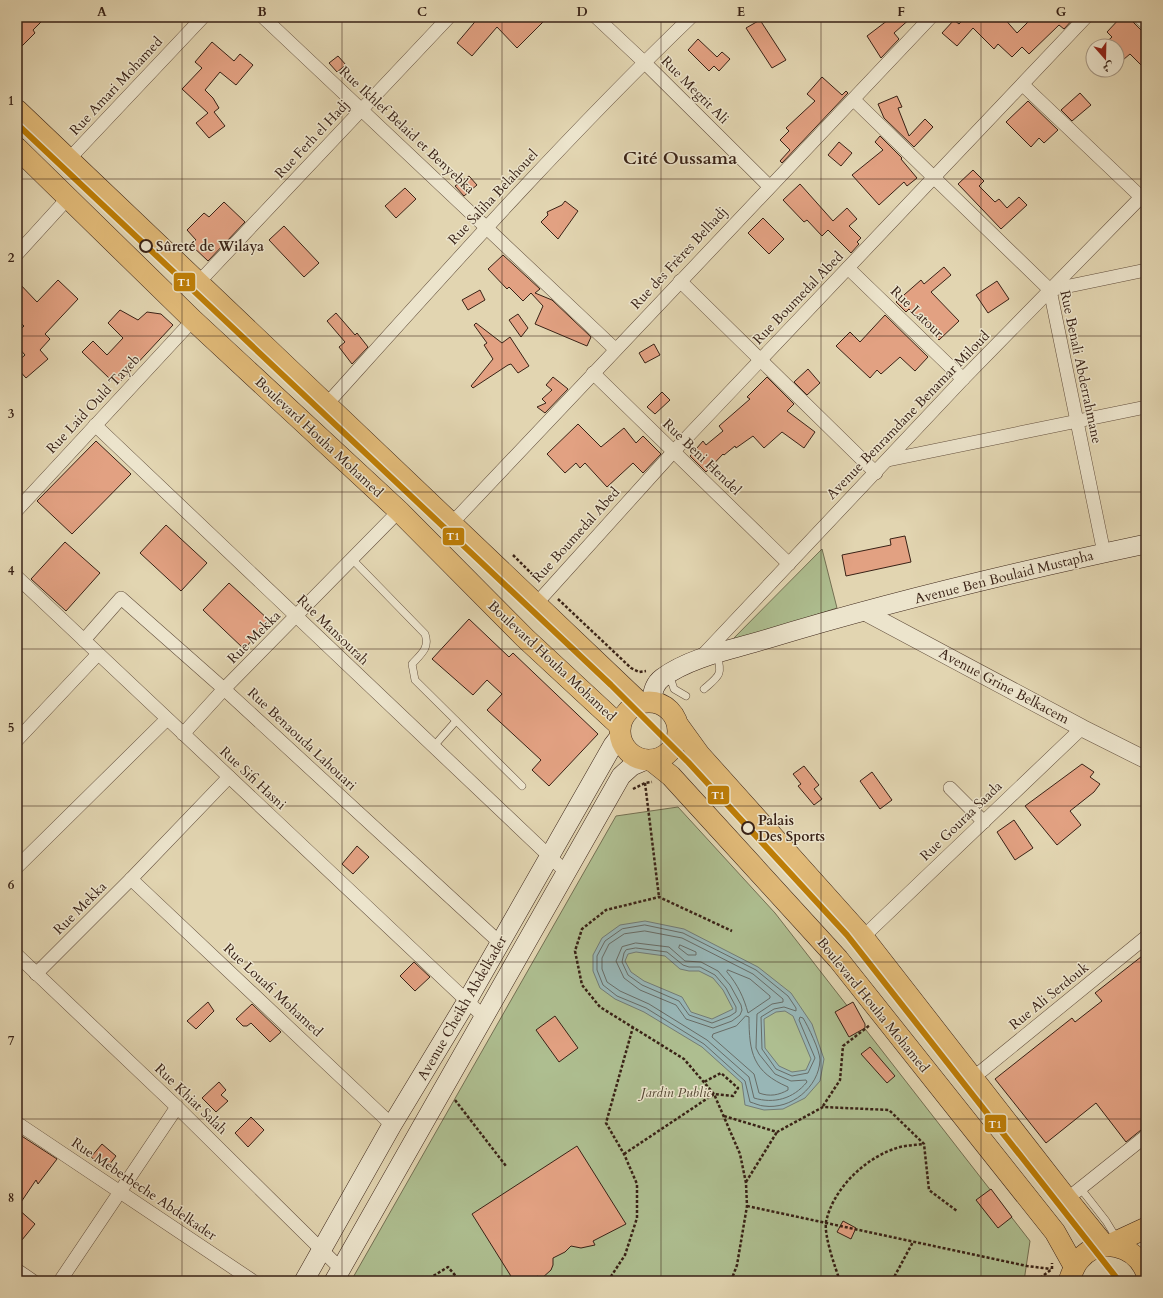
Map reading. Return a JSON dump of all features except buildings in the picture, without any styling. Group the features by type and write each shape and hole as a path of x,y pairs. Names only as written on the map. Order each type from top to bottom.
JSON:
{"main road":[{"name":"Boulevard Houha Mohamed","path":"17,110 452,523 542,597 645,702"},
{"name":"Boulevard Houha Mohamed","path":"17,148 193,320 399,511 620,731"},
{"name":"Avenue Ben Boulaid Mustapha","path":"645,702 655,685 660,672 679,668 863,611 1146,544"},
{"path":"678,725 677,739 673,747 663,756 648,760 637,757 629,752 623,745 620,731 626,713 645,702 665,706 670,710 678,725 699,754 863,937 973,1078 1074,1194 1110,1244 1128,1250 1136,1256 1146,1272"},
{"name":"Avenue Cheikh Abdelkader","path":"304,1281 392,1125 467,1001 620,731"},
{"name":"Boulevard Houha Mohamed","path":"648,760 671,776 838,959 1055,1232 1071,1274"},
{"name":"Avenue Cheikh Abdelkader","path":"337,1275 622,776 632,766 648,760"},
{"path":"1071,1274 1087,1252 1110,1244 1146,1228"}],"street":[{"name":"Rue Amari Mohamed","path":"69,159 203,17"},
{"name":"Rue Ikhlef Belaid et Benyebka","path":"263,17 615,349"},
{"name":"Rue Ferh el Hadj","path":"198,283 449,17"},
{"name":"Rue Megtit Ali","path":"596,17 644,62 769,186"},
{"name":"Rue Saliha Belahouel","path":"326,405 486,227 644,62 691,17"},
{"name":"Rue Boumedal Abed","path":"542,597 674,451 1086,17"},
{"path":"1139,17 1146,24"},
{"name":"Rue des Frères Belhadj","path":"452,523 769,186 854,100 927,18"},
{"path":"1024,84 1144,195"},
{"name":"Rue Benali Abderrahmane","path":"854,100 1050,290 1104,553"},
{"name":"Avenue Benramdane Benamar Miloud","path":"695,662 710,649 963,379 1144,195"},
{"path":"17,254 68,198"},
{"name":"Rue Latour","path":"848,268 963,379"},
{"path":"1050,290 1146,270"},
{"path":"680,281 762,359 876,473"},
{"name":"Rue Laid Ould Tayeb","path":"17,510 193,320"},
{"name":"Rue Beni Hendel","path":"593,373 789,564"},
{"path":"888,460 1146,407"},
{"name":"Rue Mansourah","path":"96,425 296,617 567,873"},
{"name":"Rue Mekka","path":"183,734 224,689 399,511"},
{"name":"Rue Sifi Hasni","path":"17,577 484,1017"},
{"name":"Rue Benaouda Lahouari","path":"84,640 121,598 224,689 500,943"},
{"name":"Avenue Grine Belkacem","path":"863,611 1082,728 1146,760"},
{"path":"17,740 98,654"},
{"path":"17,868 167,719"},
{"name":"Rue Gouraa Saada","path":"863,937 1082,728"},
{"name":"Rue Mekka","path":"36,974 131,879 229,777"},
{"path":"950,788 984,822"},
{"name":"Rue Louafi Mohamed","path":"131,879 392,1125"},
{"name":"Rue Ali Serdouk","path":"973,1078 1146,938"},
{"name":"Rue Khiat Salah","path":"18,958 177,1107 322,1250 337,1275"},
{"path":"60,1281 177,1107"},
{"name":"Rue Meberbeche Abdelkader","path":"17,1123 119,1193 253,1281"},
{"path":"1074,1194 1146,1136"},
{"path":"17,1270 33,1281"}],"lane":[{"path":"352,559 425,634 428,642 426,648 412,664 412,672 415,680 522,786"},
{"path":"704,689 720,674 721,669 717,655"},
{"path":"660,672 674,689 686,696"},
{"path":"433,747 456,721"}],"path":[{"path":"513,555 542,597 631,668 639,672 660,672"},
{"path":"627,794 645,783 658,784"},
{"path":"645,783 659,897"},
{"path":"731,1281 737,1265 747,1206 746,1182 740,1154 714,1094 684,1059 600,1007 582,985 575,951 582,929 606,910 659,897 732,931"},
{"path":"746,1182 776,1132 823,1107 840,1080 843,1046 874,1022"},
{"path":"608,1281 625,1256 637,1218 638,1184 624,1154 606,1123 633,1027"},
{"path":"624,1154 714,1094 733,1096 738,1088 721,1073 704,1082"},
{"path":"456,1101 506,1166"},
{"path":"823,1107 889,1110 924,1144 929,1190 957,1211"},
{"path":"723,1116 776,1132"},
{"path":"840,1281 831,1253 826,1223 836,1196 854,1174 879,1156 900,1147 924,1144"},
{"path":"747,1206 1027,1266 1052,1269"},
{"path":"892,1281 913,1242"},
{"path":"1049,1257 1053,1265 1052,1269"},
{"path":"425,1281 448,1267 460,1281"},
{"path":"1036,1281 1052,1269"}],"green space":[{"path":"822,549 837,608 729,643"},
{"name":"Jardin Public","path":"678,807 775,913 1030,1241 1024,1281 351,1281 616,816"}],"water":[{"path":"645,921 684,929 758,967 791,993 812,1024 824,1059 820,1081 805,1098 783,1109 764,1110 745,1105 742,1083 702,1047 644,1012 615,999 600,988 593,971 593,955 602,938 620,925","holes":["636,952 665,956 680,969 699,971 713,978 723,990 733,1009 712,1019 691,1012 682,997 644,981 631,972 625,961 628,954","785,1011 793,1016 811,1059 806,1070 792,1072 779,1066 765,1048 764,1019 776,1012"]}],"transit line":[{"name":"T1","path":"17,124 611,685 688,762 847,935 1119,1281"}],"place":[{"name":"Sûreté de Wilaya","path":"146,246"},
{"name":"Palais Des Sports","path":"748,828"}],"district":[{"name":"Cité Oussama","path":"680,158"}]}
